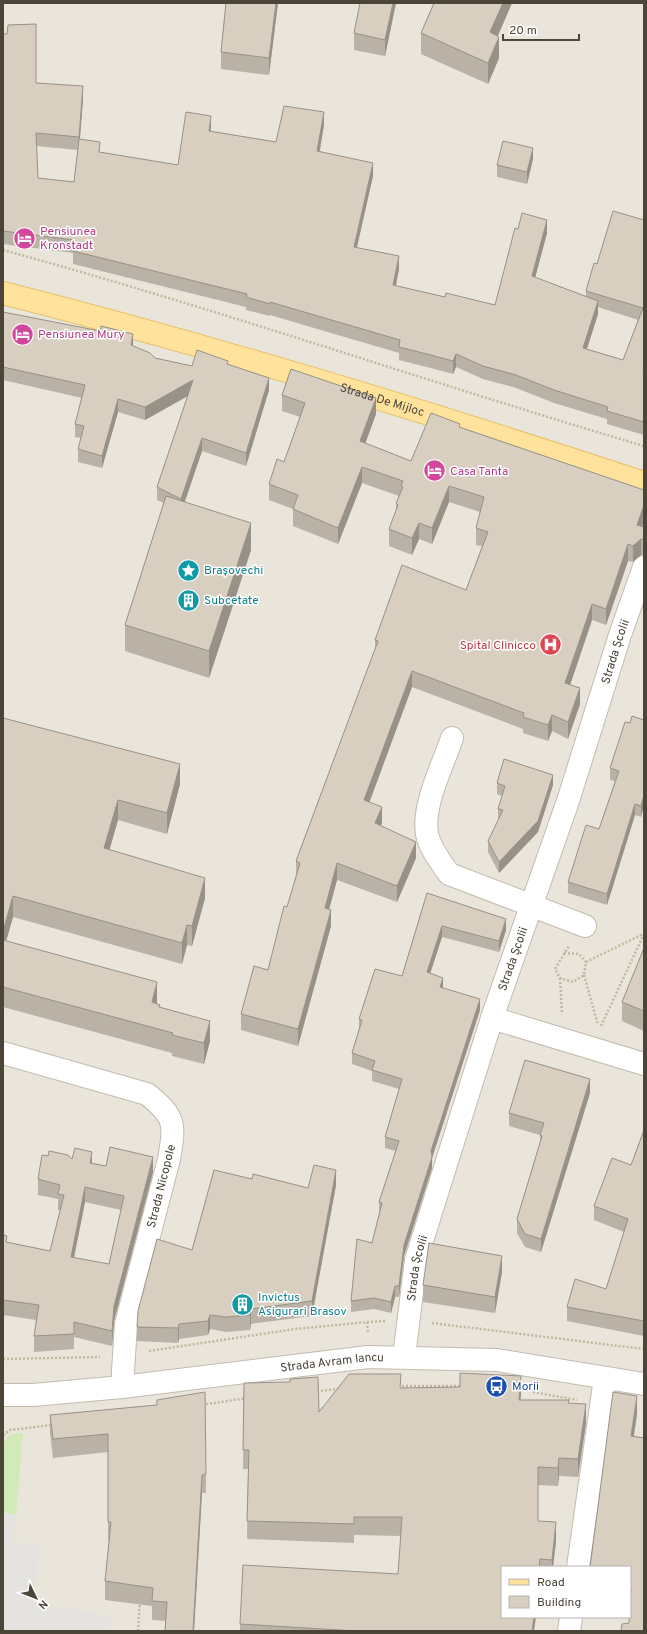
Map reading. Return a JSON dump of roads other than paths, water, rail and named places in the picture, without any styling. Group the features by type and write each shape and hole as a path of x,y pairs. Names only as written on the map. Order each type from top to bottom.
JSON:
{"main road":[{"name":"Strada De Mijloc","path":"3,293 253,360 395,402 644,483"}],"street":[{"name":"Strada Școlii","path":"404,1357 416,1260 492,1018 568,801 620,635 644,567"},
{"path":"452,738 427,811 427,834 436,855 449,874 585,926"},
{"path":"492,1018 644,1064"},
{"name":"Strada Nicopole","path":"3,1053 147,1094 171,1117 174,1131 169,1159 126,1324 122,1387"},
{"name":"Strada Avram Iancu","path":"9,1399 122,1387 368,1357 497,1360 644,1384"},
{"path":"578,1566 605,1378"},
{"path":"569,1631 571,1618"}],"place":[{"name":"Pensiunea Kronstadt","path":"25,238"},
{"name":"Pensiunea Mury","path":"23,334"},
{"name":"Casa Tanta","path":"434,471"},
{"name":"Brașovechi","path":"188,570"},
{"name":"Subcetate","path":"188,600"},
{"name":"Spital Clinicco","path":"551,645"},
{"name":"Invictus Asigurari Brasov","path":"242,1304"},
{"name":"Morii","path":"496,1386"}]}
